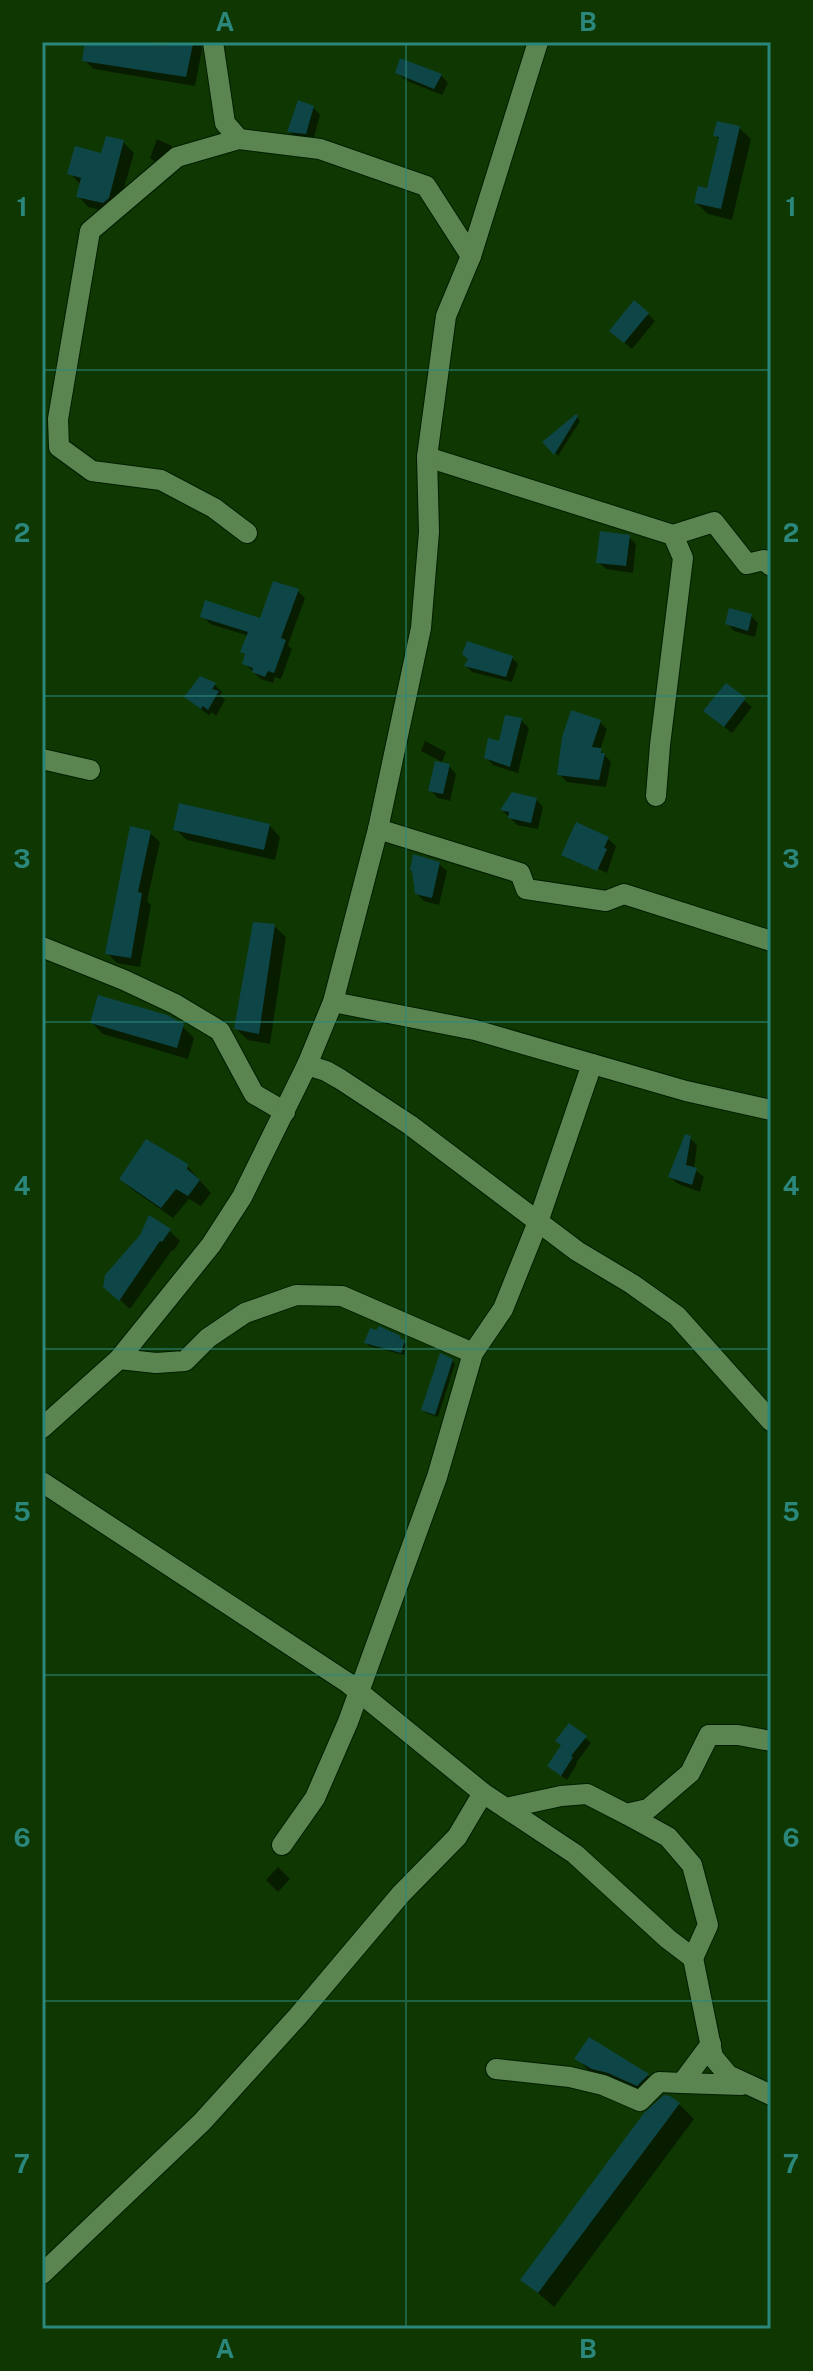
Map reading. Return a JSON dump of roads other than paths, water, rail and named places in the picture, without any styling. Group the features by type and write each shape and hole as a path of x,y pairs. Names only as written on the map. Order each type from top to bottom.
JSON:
{"street":[{"path":"213,42 225,123 239,139"},
{"path":"44,1420 119,1359 211,1245 242,1197 285,1112 333,1002 378,829 421,628 429,532 427,457 446,316 471,256 538,42"},
{"path":"247,533 214,508 161,480 92,471 59,447 58,419 90,231 177,157 239,139 320,149 426,186 471,256"},
{"path":"427,457 673,535 714,522 747,564 764,560 771,566"},
{"path":"656,796 683,558 673,535"},
{"path":"42,759 90,770"},
{"path":"378,829 520,873 526,889 606,901 624,894 771,941"},
{"path":"42,947 175,1004 220,1031 254,1094 285,1112"},
{"path":"333,1002 475,1030 686,1091 771,1110"},
{"path":"282,1845 315,1798 360,1691 437,1477 473,1353 503,1309 538,1222 592,1064"},
{"path":"307,1065 340,1079 410,1125 577,1251 677,1316 771,1421"},
{"path":"119,1359 156,1363 185,1361 208,1338 245,1313 296,1295 342,1296 473,1353"},
{"path":"42,1482 360,1691 483,1793 575,1854 693,1958"},
{"path":"626,1814 648,1809 690,1773 709,1735 738,1735 771,1741"},
{"path":"42,2274 202,2122 298,2016 401,1894 457,1837 483,1793"},
{"path":"506,1808 561,1796 587,1794 668,1837 692,1865 708,1925 693,1958 713,2057 728,2075 771,2095"},
{"path":"682,2083 711,2044"},
{"path":"496,2069 570,2077 603,2085 640,2101 659,2082 751,2086"}]}
